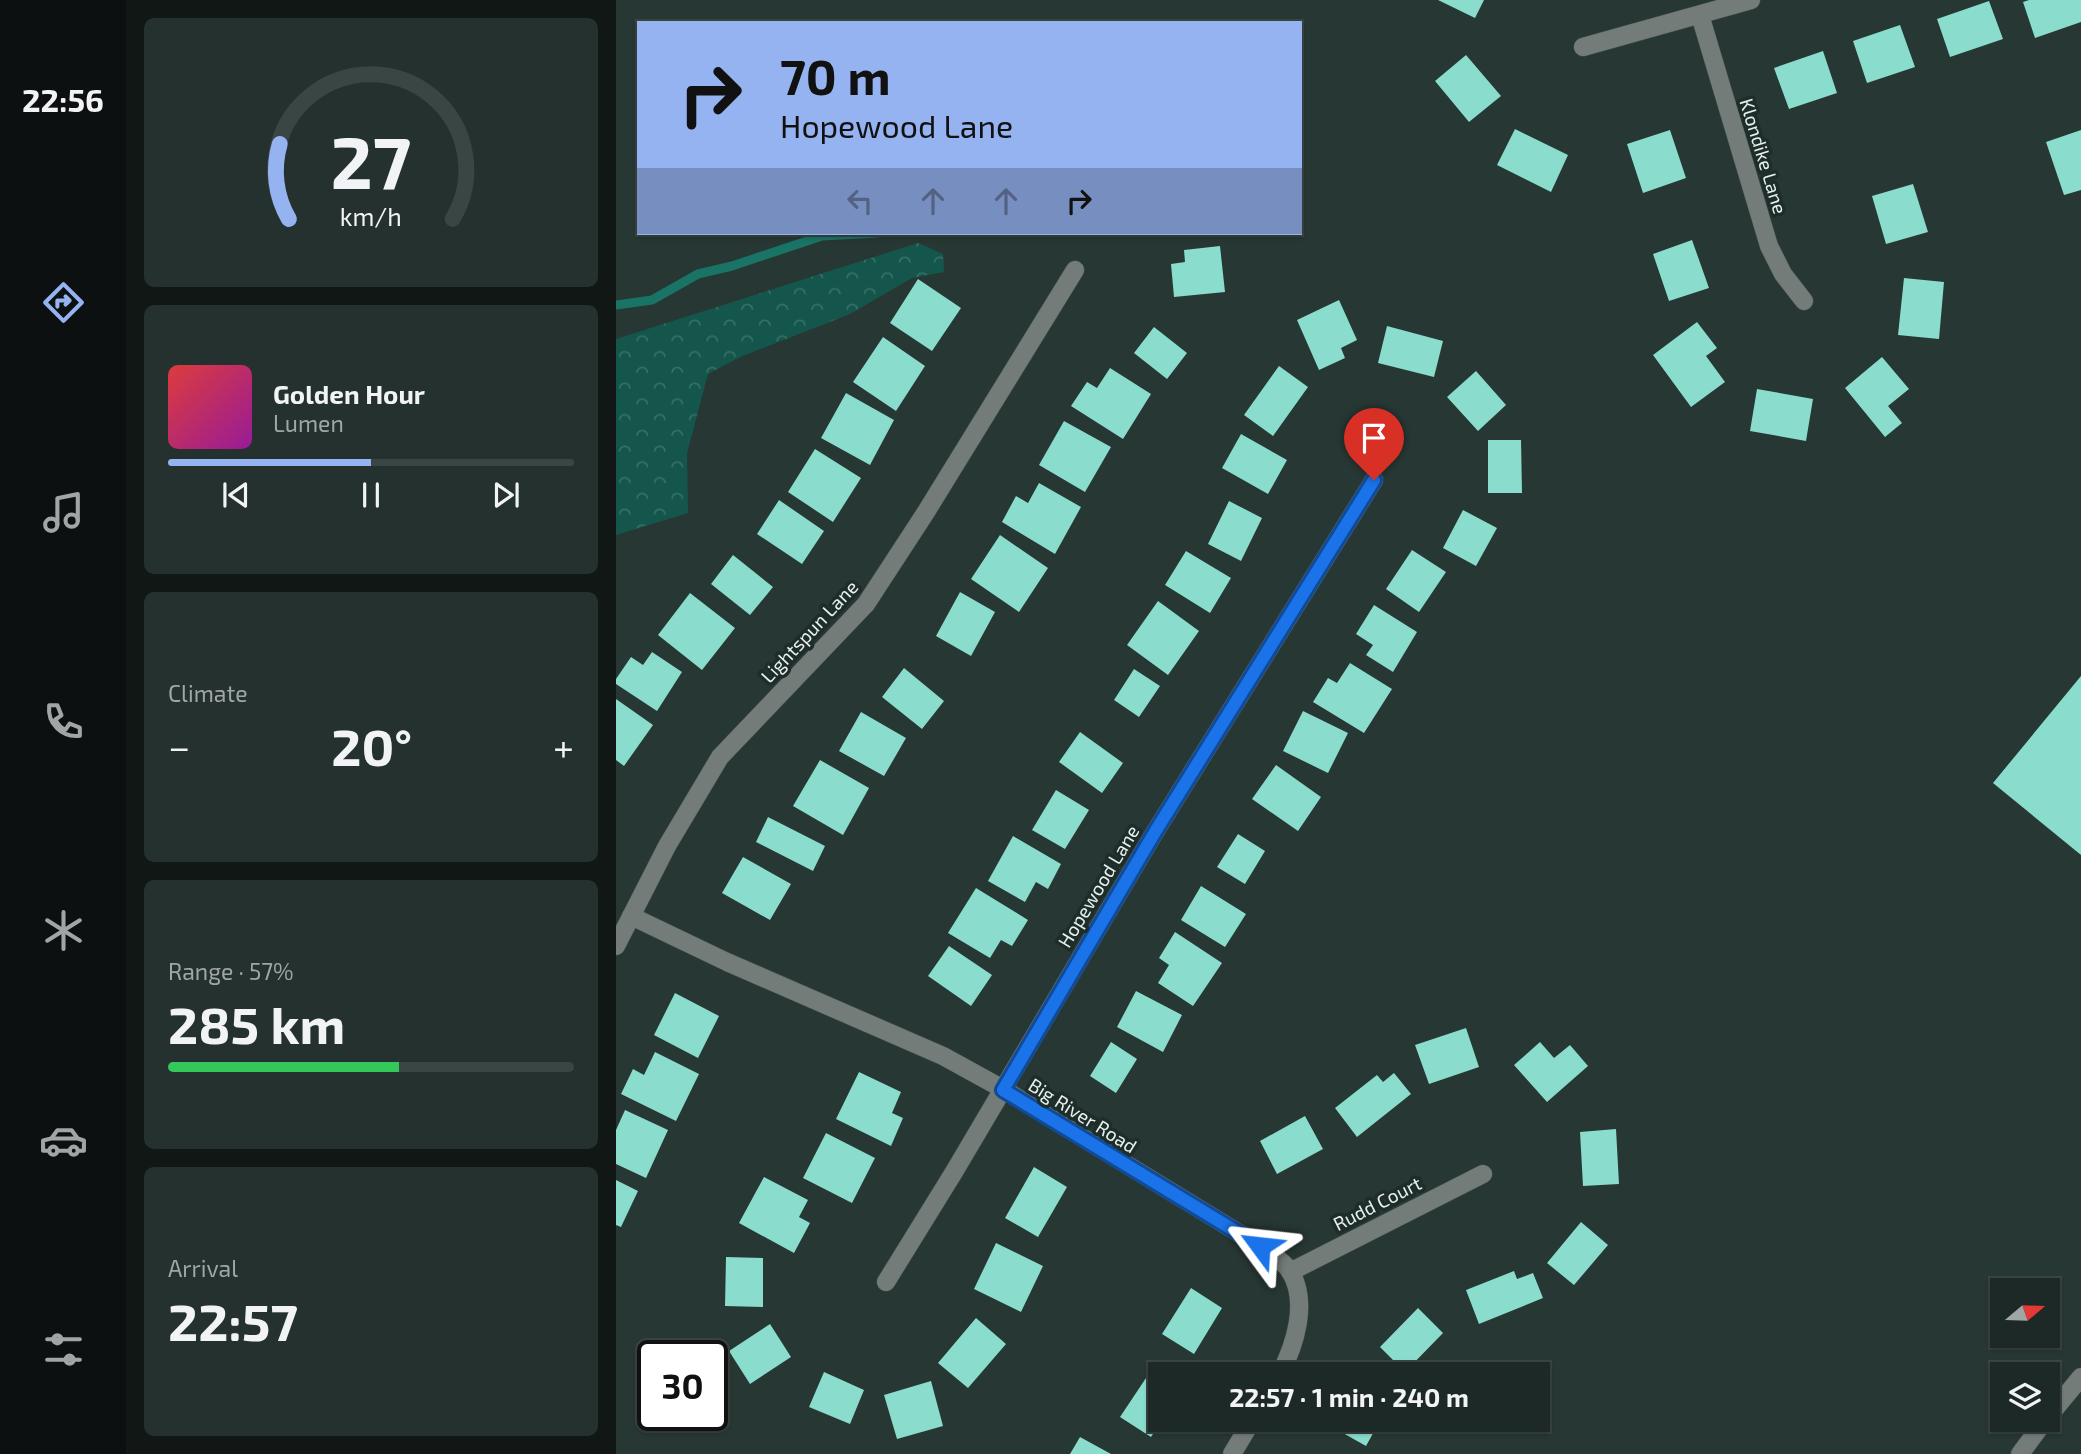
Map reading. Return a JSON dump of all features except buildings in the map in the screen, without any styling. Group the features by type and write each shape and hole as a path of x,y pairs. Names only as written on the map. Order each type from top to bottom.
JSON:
{"street":[{"path":"1583,47 1751,0"},
{"name":"Klondike Lane","path":"1700,15 1769,246 1783,274 1804,301"},
{"name":"Lightspun Lane","path":"616,946 667,846 720,757 866,604 1075,270"},
{"name":"Hopewood Lane","path":"886,1282 1155,832 1374,480"},
{"name":"Big River Road","path":"631,916 727,962 943,1056 1260,1246 1290,1272"},
{"name":"Rudd Court","path":"1290,1272 1483,1174"},
{"path":"1285,1362 1295,1339 1299,1309 1297,1288 1290,1272"},
{"path":"2060,1402 2081,1377"},
{"path":"1231,1454 1245,1432"},
{"path":"2020,1454 2036,1432"}],"green space":[{"path":"918,243 943,254 944,272 912,278 850,314 740,357 708,374 687,453 688,513 616,535 616,339"}],"waterway":[{"path":"616,305 652,300 698,274 732,266 822,236 841,235"}],"route":[{"path":"1260,1246 1003,1090 1155,832 1374,480"}]}
